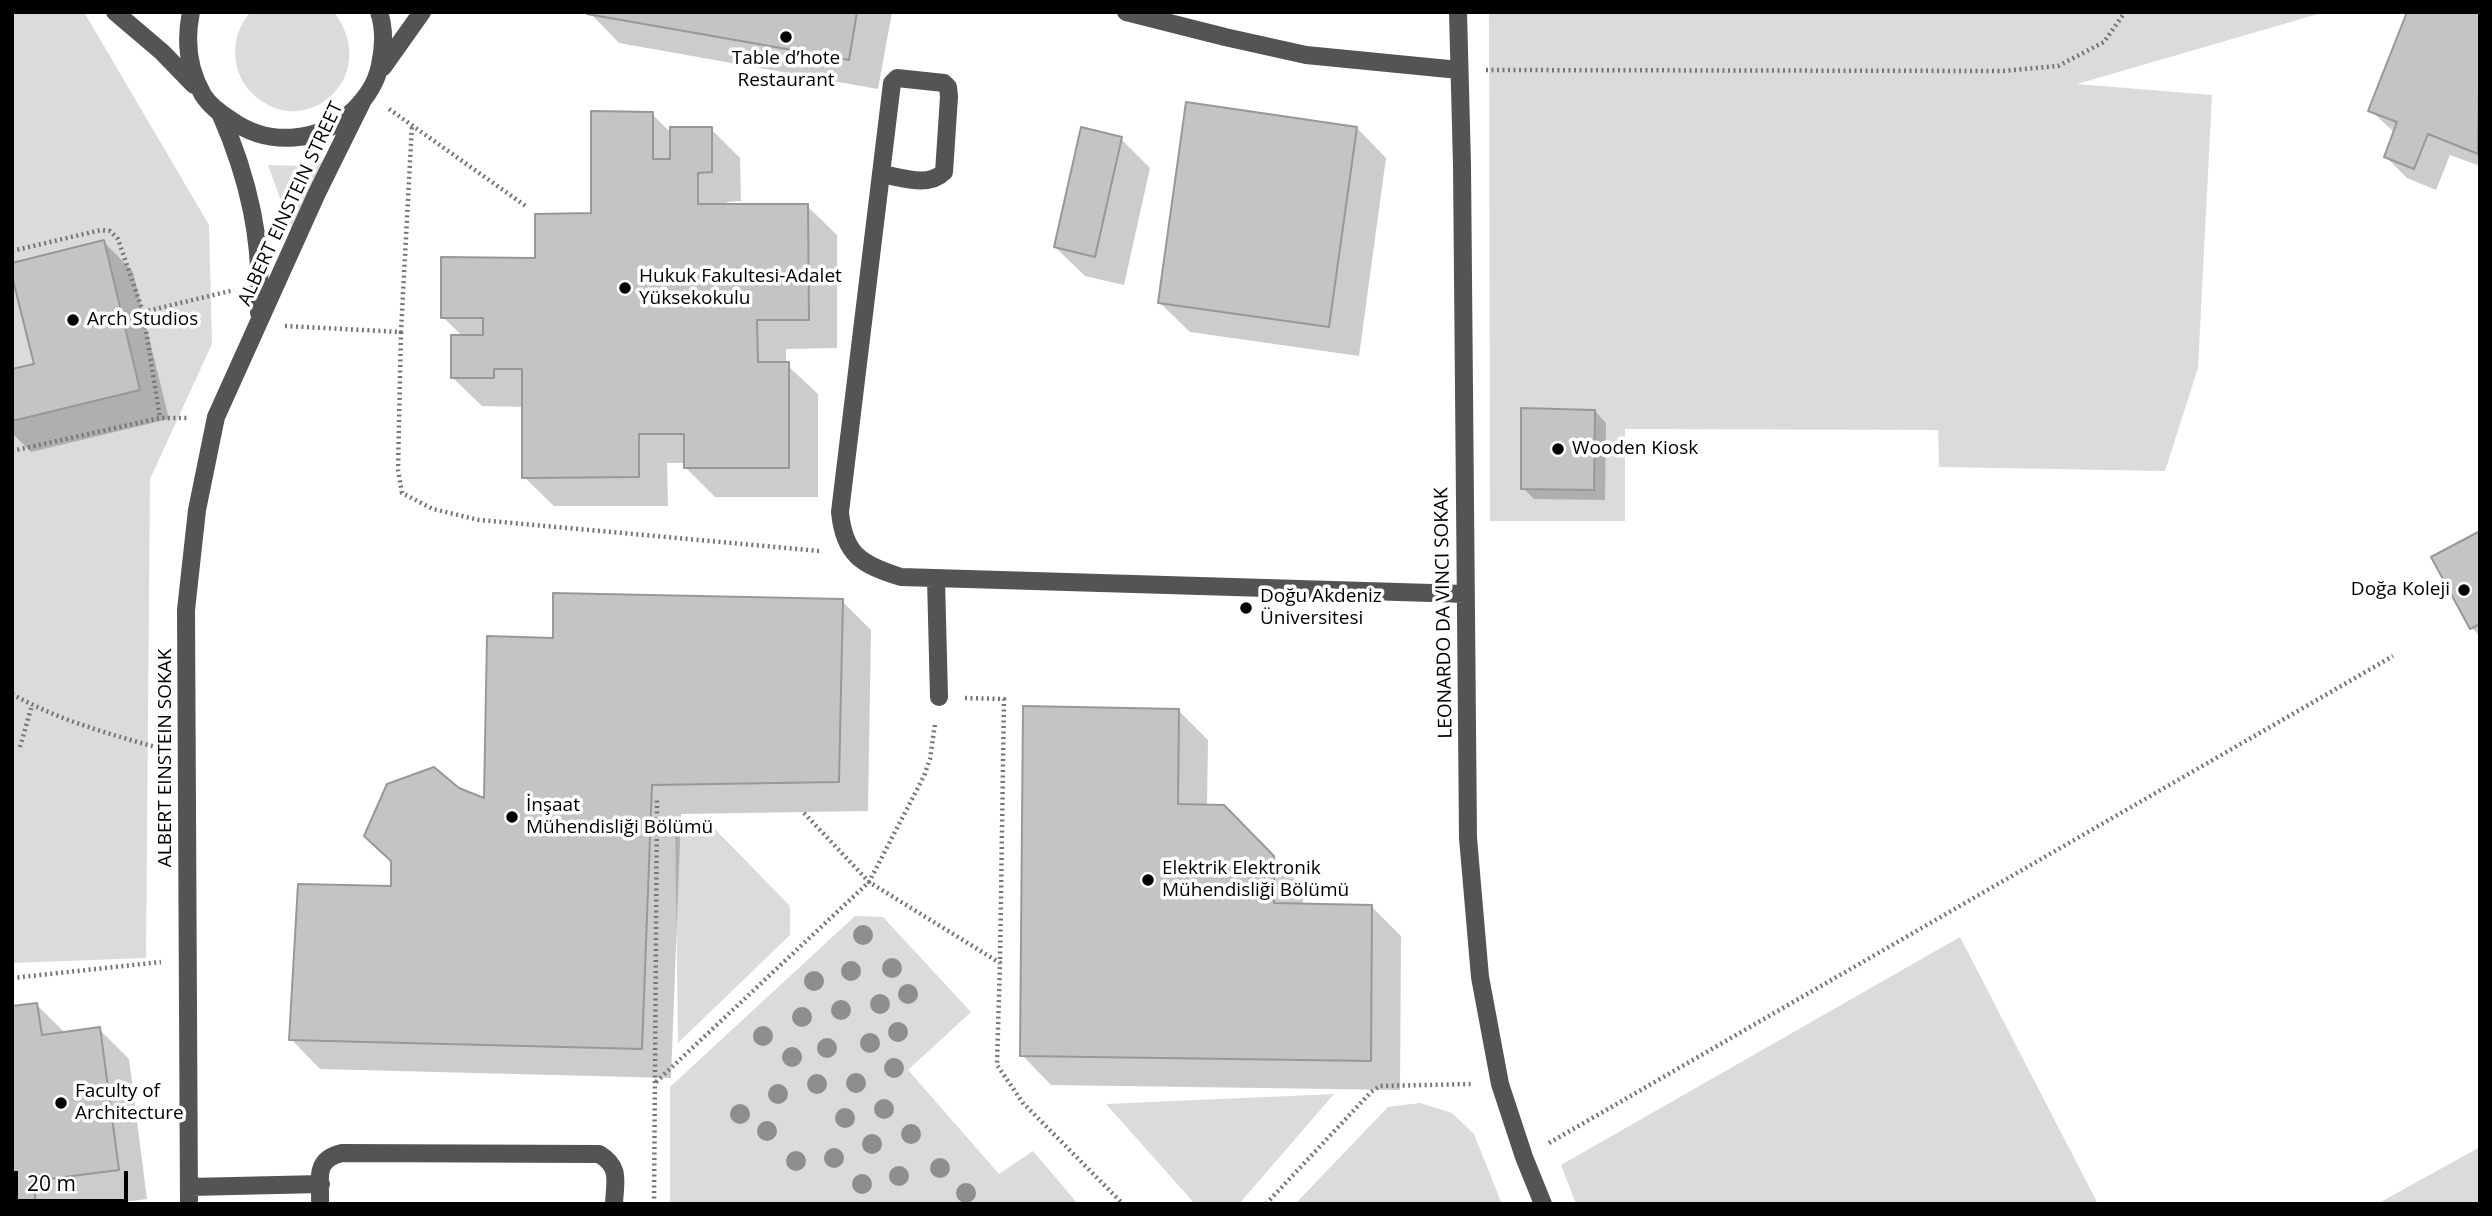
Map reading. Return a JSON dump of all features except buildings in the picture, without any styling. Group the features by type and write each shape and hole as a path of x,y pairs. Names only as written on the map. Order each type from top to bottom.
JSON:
{"street":[{"path":"115,12 162,52 220,113 242,128 267,137 294,138 320,132 343,120 366,98"},
{"path":"191,12 187,41 191,69 203,95"},
{"path":"378,74 384,50 383,24 379,12"},
{"path":"378,74 422,12"},
{"path":"1126,12 1306,54 1460,69"},
{"name":"LEONARDO DA VINCI SOKAK","path":"1458,12 1468,838 1480,977 1500,1084 1543,1204"},
{"name":"ALBERT EINSTEIN STREET","path":"258,324 317,193 378,74"},
{"path":"881,174 928,182 938,179 944,173 949,97 944,83 897,78 892,83 840,512 842,534 855,554 875,569 901,577 936,579 1465,594"},
{"path":"220,113 243,172 256,221 260,284 258,324"},
{"name":"ALBERT EINSTEIN SOKAK","path":"190,1195 186,610 197,510 216,417 258,324"},
{"path":"936,579 939,697"},
{"path":"320,1204 322,1164 328,1156 342,1153 599,1154 611,1161 615,1171 614,1204"},
{"path":"190,1195 321,1184"}],"path":[{"path":"1460,69 2003,71 2058,66 2104,42 2125,12"},
{"path":"366,98 412,124 527,207"},
{"path":"412,124 401,332 398,470 402,493 433,509 480,520 855,554"},
{"path":"12,251 100,230 110,231 118,239 143,312 159,418"},
{"path":"143,312 260,284"},
{"path":"258,324 401,332"},
{"path":"12,451 159,418 216,417"},
{"path":"1524,1157 2393,656"},
{"path":"12,694 32,705 93,729 187,756"},
{"path":"656,1082 869,883 924,776 930,760 939,697 1004,699 998,1065 1023,1103 1123,1204"},
{"path":"20,747 32,705"},
{"path":"654,1204 657,798"},
{"path":"804,813 869,883 1000,963"},
{"path":"12,978 188,959"},
{"path":"1266,1204 1371,1092 1380,1086 1500,1084"}],"shaded area":[{"path":"12,12 84,12 209,225 212,344 150,479 146,958 12,963"},
{"path":"251,12 334,12 347,36 349,59 343,80 331,96 314,107 294,111 274,108 250,92 238,71 235,48 240,29"},
{"path":"1489,12 2325,12 2077,84 2212,95 2198,368 2165,471 1939,467 1938,430 1625,429 1625,521 1490,521"},
{"path":"336,159 292,231 268,165 302,166"},
{"path":"675,822 710,824 790,906 790,935 678,1043"},
{"path":"855,916 883,917 971,1012 908,1070 999,1174 1033,1151 1078,1204 670,1204 670,1087"},
{"path":"1960,937 2098,1204 1576,1204 1561,1165"},
{"path":"1334,1094 1239,1204 1195,1204 1106,1104"},
{"path":"1420,1103 1452,1113 1474,1134 1502,1204 1295,1204 1388,1107"},
{"path":"2480,1147 2480,1204 2377,1204"}],"place":[{"name":"Table d’hote Restaurant","path":"786,37"},
{"name":"Hukuk Fakultesi-Adalet Yüksekokulu","path":"625,288"},
{"name":"Arch Studios","path":"73,320"},
{"name":"Wooden Kiosk","path":"1558,449"},
{"name":"Doğa Koleji","path":"2464,590"},
{"name":"Doğu Akdeniz Üniversitesi","path":"1246,608"},
{"name":"İnşaat Mühendisliği Bölümü","path":"512,817"},
{"name":"Elektrik Elektronik Mühendisliği Bölümü","path":"1148,880"},
{"name":"Faculty of Architecture","path":"61,1103"}]}
